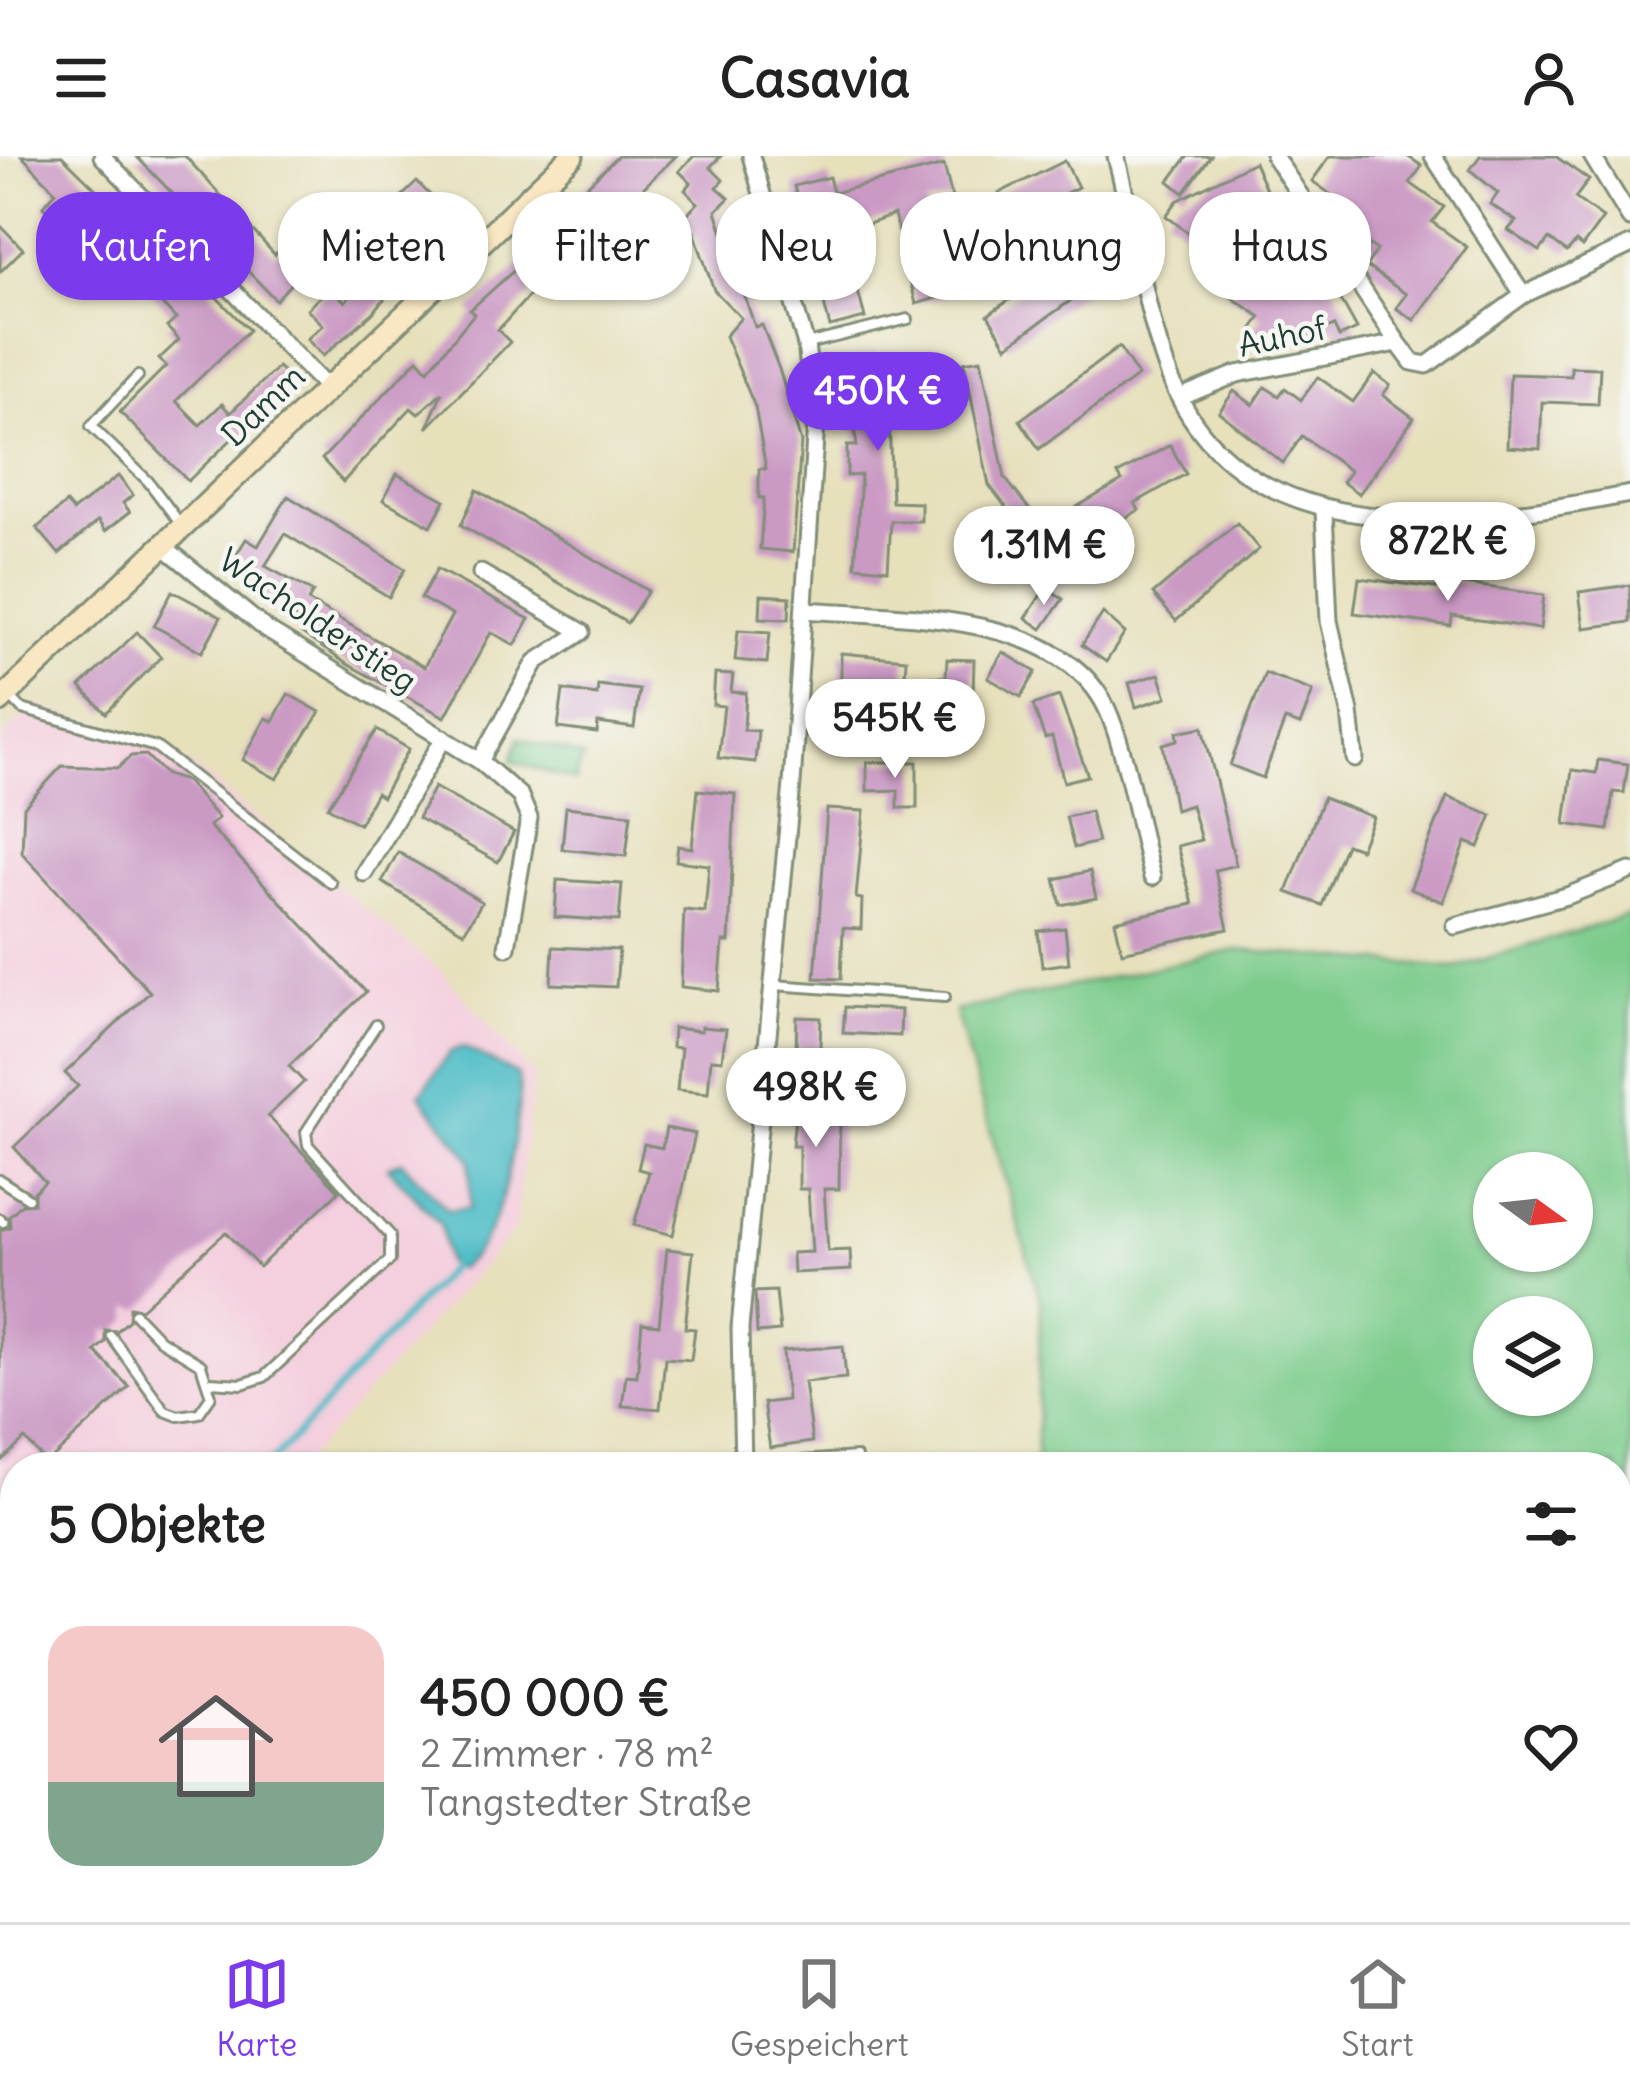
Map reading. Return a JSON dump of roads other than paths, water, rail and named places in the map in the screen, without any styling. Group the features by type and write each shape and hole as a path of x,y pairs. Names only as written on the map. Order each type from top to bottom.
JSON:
{"main road":[{"name":"Damm","path":"4,698 572,156"}],"street":[{"path":"102,156 328,389"},
{"path":"742,1452 740,1328 773,985 816,423 806,345 751,156"},
{"path":"1117,156 1157,339 1181,398 1202,428 1261,486 1324,511 1452,518 1630,494"},
{"name":"Auhof","path":"1274,156 1412,362 1426,365 1522,295 1630,245"},
{"path":"1433,156 1522,295"},
{"path":"1592,156 1630,218"},
{"name":"Auhof","path":"1181,398 1238,374 1398,343"},
{"path":"1324,511 1329,621 1355,759"},
{"name":"Wacholderstieg","path":"163,547 267,630 480,761 520,796 530,818 506,946"},
{"path":"480,761 536,662 582,632 481,574"},
{"path":"804,610 993,625 1077,673 1109,712 1152,878"},
{"path":"364,873 444,738"},
{"path":"1455,926 1567,896 1630,871"}],"lane":[{"path":"806,345 908,320"},
{"path":"138,376 91,426 148,481 183,527"},
{"path":"4,698 22,709 156,747 331,883"},
{"path":"773,985 945,997"},
{"path":"210,1382 242,1384 264,1377 390,1260 390,1235 308,1145 306,1132 376,1024"},
{"path":"0,1180 28,1198"},
{"path":"111,1336 164,1411 178,1416 199,1413 211,1396 201,1365 160,1340 135,1314"}],"water":[{"path":"463,1047 518,1075 520,1095 510,1164 496,1214 487,1236 458,1269 447,1263 441,1225 388,1167 401,1161 448,1210 470,1208 470,1159 420,1095 450,1052"}],"waterway":[{"path":"281,1452 452,1266"}]}
